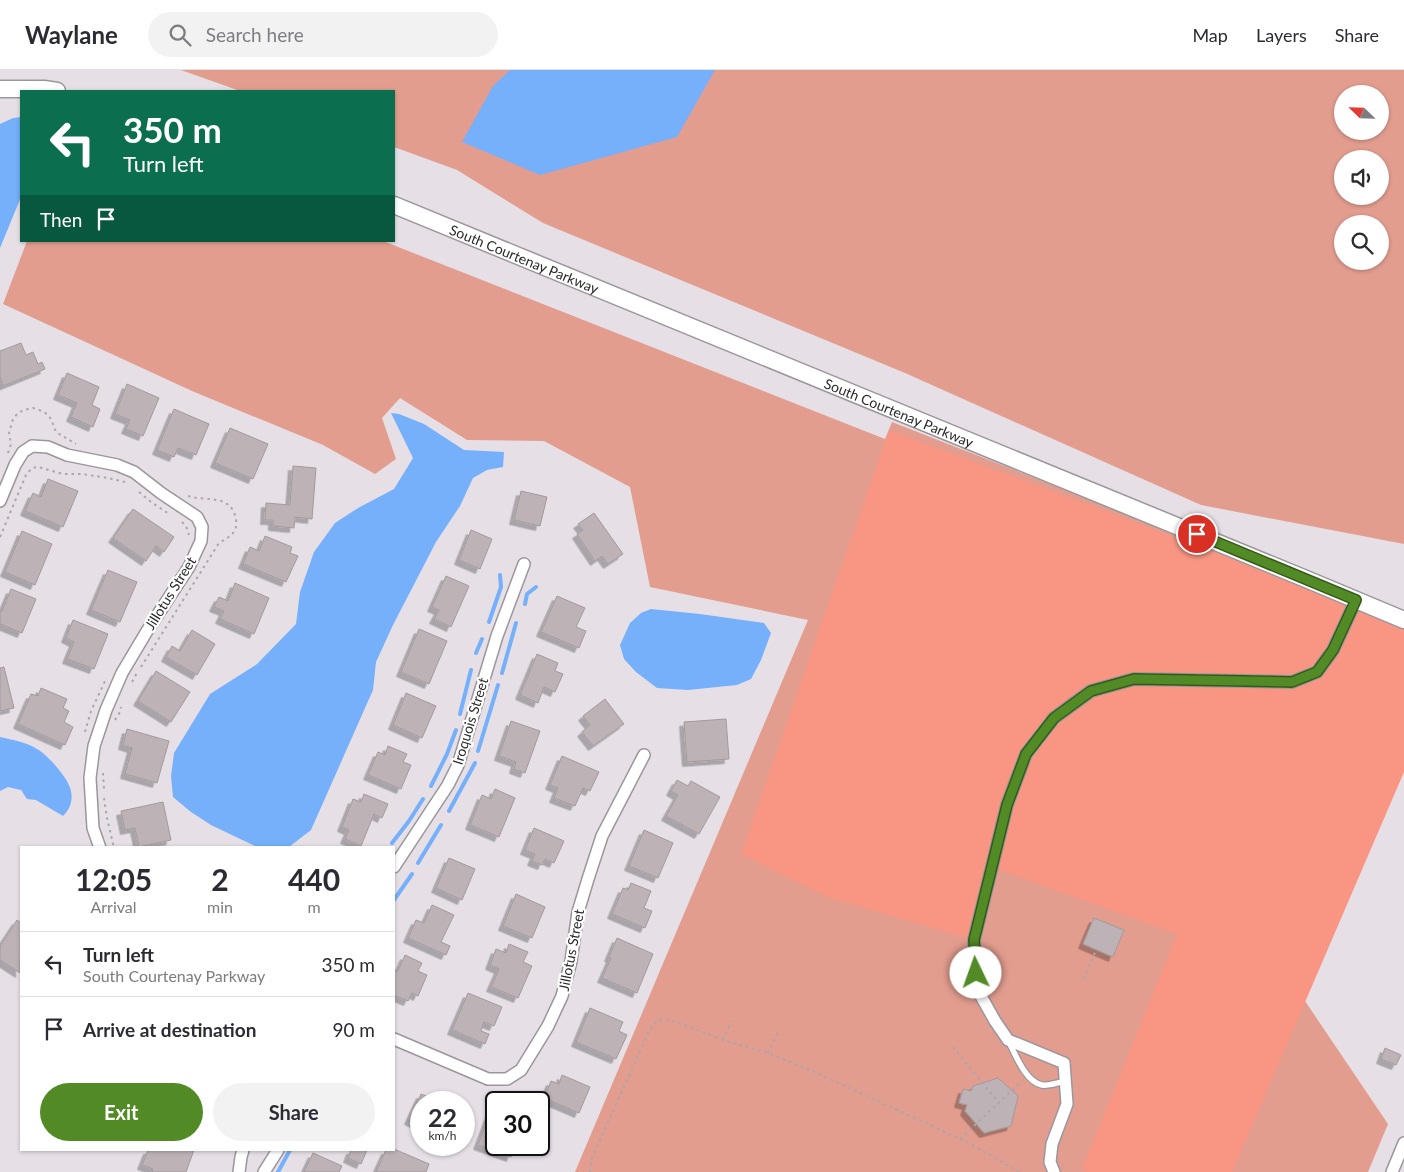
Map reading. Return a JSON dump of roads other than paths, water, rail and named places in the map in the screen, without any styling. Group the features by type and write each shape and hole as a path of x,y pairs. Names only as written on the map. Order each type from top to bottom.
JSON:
{"main road":[{"path":"0,89 50,90"},
{"name":"South Courtenay Parkway","path":"395,205 1404,620"}],"street":[{"name":"Jillotus Street","path":"0,502 15,465 23,452 32,446 48,447 67,455 117,465 134,472 197,517 202,527 201,541 189,567 122,673 106,710 94,746 90,778 92,820 99,846"},
{"name":"Iroquois Street","path":"395,865 448,785 458,765 497,636 524,564"},
{"path":"1054,1172 1050,1162 1052,1144 1068,1104 1064,1063 1008,1040 977,989 974,940 1007,805 1026,754 1054,718 1091,691 1134,679 1292,682 1317,672 1333,650 1356,600"},
{"name":"Jillotus Street","path":"395,1039 488,1079 507,1080 521,1070 548,1026 562,996 571,961 578,912 602,836 644,755"},
{"path":"1392,1172 1404,1144"},
{"path":"239,1172 244,1151"},
{"path":"264,1172 277,1151"}],"lane":[{"path":"1008,1040 1028,1076 1041,1085 1065,1081"}],"water":[{"path":"510,70 715,70 677,137 540,175 462,142 493,86"},
{"path":"20,117 20,199 0,248 0,124"},
{"path":"391,413 399,414 424,424 464,450 504,452 503,467 487,470 473,478 460,506 436,542 393,625 376,662 373,690 311,830 290,846 255,846 211,825 173,797 171,776 174,753 210,694 257,664 296,624 300,592 314,552 335,523 358,508 394,489 413,458"},
{"path":"651,609 764,623 771,633 761,660 751,679 737,685 688,690 657,688 636,672 624,659 620,645 630,623 641,613"},
{"path":"0,737 33,747 47,756 57,768 66,780 72,795 70,805 63,816 36,800 27,799 21,790 8,787 0,791"}],"waterway":[{"path":"489,622 501,587 500,575"},
{"path":"525,604 527,594 536,587"},
{"path":"502,673 516,623"},
{"path":"476,653 482,639"},
{"path":"460,714 471,670"},
{"path":"478,751 498,685"},
{"path":"431,786 447,754 456,730"},
{"path":"449,811 475,763"},
{"path":"392,843 423,799"},
{"path":"418,863 441,825"},
{"path":"395,899 412,874"},
{"path":"278,1172 289,1151"}]}
